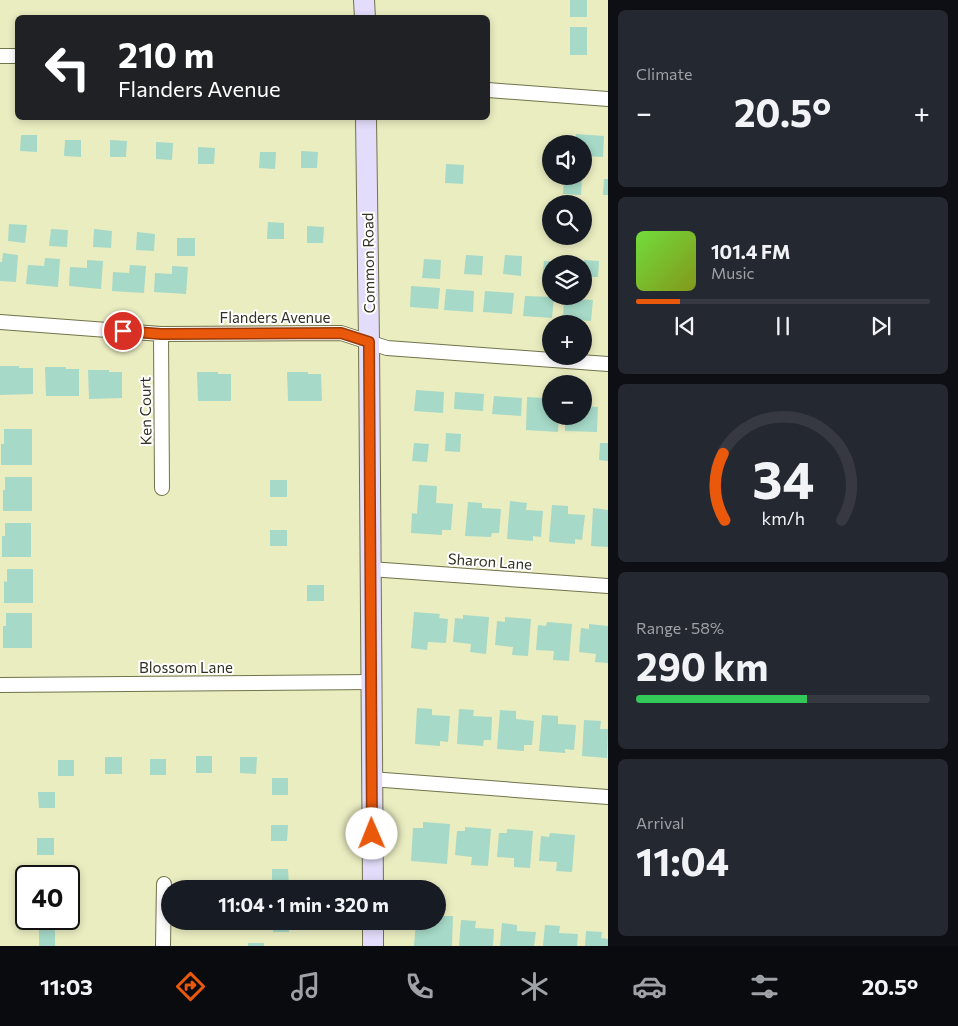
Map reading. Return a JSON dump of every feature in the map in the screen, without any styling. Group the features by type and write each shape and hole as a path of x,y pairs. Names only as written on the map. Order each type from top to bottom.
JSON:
{"street":[{"path":"364,0 365,15"},
{"path":"0,56 15,56"},
{"path":"490,90 608,98"},
{"name":"Common Road","path":"366,120 372,682 372,880"},
{"name":"Flanders Avenue","path":"0,322 161,334 341,333 387,348 608,364"},
{"name":"Ken Court","path":"161,334 162,488"},
{"name":"Sharon Lane","path":"370,569 608,586"},
{"name":"Blossom Lane","path":"0,685 372,682"},
{"path":"371,779 608,796"},
{"path":"163,930 163,946"},
{"path":"373,930 373,946"}],"building":[{"path":"570,0 587,0 587,17 570,17"},
{"path":"570,27 587,27 587,55 570,55"},
{"path":"21,135 37,135 37,152 20,151"},
{"path":"592,135 604,136 603,157 592,156"},
{"path":"65,140 81,140 81,157 64,156"},
{"path":"110,140 127,141 126,157 110,157"},
{"path":"156,142 173,143 172,160 156,159"},
{"path":"198,147 215,148 214,164 198,164"},
{"path":"301,151 318,152 317,168 301,168"},
{"path":"260,152 276,152 275,169 259,168"},
{"path":"446,164 464,165 463,184 445,183"},
{"path":"604,179 608,179 608,195 603,195"},
{"path":"564,185 582,185 581,195 563,194"},
{"path":"268,222 284,223 284,239 267,239"},
{"path":"9,224 27,225 25,243 8,241"},
{"path":"307,226 324,227 323,243 307,243"},
{"path":"51,229 68,230 67,247 49,246"},
{"path":"94,229 112,231 111,248 93,247"},
{"path":"137,232 155,234 154,251 136,250"},
{"path":"177,238 195,238 195,256 177,256"},
{"path":"3,253 18,255 16,282 0,281 0,262 2,262"},
{"path":"466,255 483,256 482,275 464,274"},
{"path":"505,255 522,256 521,276 503,274"},
{"path":"45,258 60,259 58,287 26,284 28,265 44,266"},
{"path":"424,259 441,260 440,279 422,278"},
{"path":"87,260 103,261 101,289 69,286 70,267 87,268"},
{"path":"592,261 599,261 598,277 592,277"},
{"path":"130,265 146,266 144,293 112,291 113,272 129,273"},
{"path":"172,266 188,267 186,294 154,292 155,273 172,274"},
{"path":"411,286 440,288 438,309 410,307"},
{"path":"446,289 474,291 473,312 444,310"},
{"path":"485,291 514,293 512,314 483,312"},
{"path":"525,296 542,297 542,305 553,305 552,315 542,315 542,317 523,316"},
{"path":"593,300 592,315 563,315 564,305 592,305"},
{"path":"0,366 33,368 33,394 0,395"},
{"path":"45,367 79,369 79,396 46,396"},
{"path":"88,370 122,372 122,398 89,399"},
{"path":"197,372 231,374 231,401 198,401"},
{"path":"287,372 321,374 322,401 288,401"},
{"path":"416,390 444,392 443,413 414,411"},
{"path":"455,392 484,394 483,411 454,409"},
{"path":"494,396 522,398 521,416 492,414"},
{"path":"527,397 542,398 542,425 558,425 558,432 526,430"},
{"path":"592,407 598,407 597,432 565,431 565,425 592,425"},
{"path":"4,429 32,429 32,465 1,465 1,444 4,444"},
{"path":"446,433 461,434 460,452 445,451"},
{"path":"414,443 429,444 427,462 412,461"},
{"path":"600,443 608,443 608,461 599,460"},
{"path":"5,477 32,477 32,511 3,511"},
{"path":"270,480 287,480 287,497 270,497"},
{"path":"419,485 437,486 436,503 453,504 451,530 442,530 442,535 411,533 412,513 417,514"},
{"path":"510,501 527,503 526,510 543,511 541,537 533,536 533,541 507,539"},
{"path":"468,502 482,503 482,508 501,509 499,533 492,533 491,537 465,536"},
{"path":"552,505 568,506 568,514 585,515 582,540 575,539 575,544 549,542"},
{"path":"593,508 608,510 608,547 591,546"},
{"path":"5,523 31,523 31,557 2,557 2,536 5,536"},
{"path":"270,530 287,530 287,546 270,546"},
{"path":"7,569 33,569 33,603 4,603 4,581 7,582"},
{"path":"307,585 324,585 324,601 307,601"},
{"path":"414,612 440,614 439,618 448,619 446,643 428,642 427,650 411,648"},
{"path":"6,613 32,613 32,648 3,648 3,626 6,626"},
{"path":"463,615 489,617 486,654 470,652 471,644 453,642 455,618 463,619"},
{"path":"505,617 531,619 528,656 512,655 513,647 495,645 497,621 505,622"},
{"path":"547,622 572,624 569,661 553,660 554,651 536,650 538,625 546,626"},
{"path":"589,624 608,626 608,663 595,662 596,654 579,652 581,628 589,629"},
{"path":"417,708 432,709 432,715 450,716 448,742 440,741 440,746 415,744"},
{"path":"459,709 474,710 473,716 492,717 491,740 484,740 483,746 457,744"},
{"path":"500,710 516,711 516,719 534,721 532,745 524,745 524,751 497,749"},
{"path":"542,715 558,716 558,724 576,725 574,750 565,749 565,753 539,751"},
{"path":"584,720 601,721 600,729 608,729 607,758 582,756"},
{"path":"196,756 212,756 212,773 196,773"},
{"path":"105,757 122,757 122,774 105,774"},
{"path":"240,757 257,757 256,774 240,773"},
{"path":"150,759 166,759 166,775 150,775"},
{"path":"58,760 74,760 74,776 58,776"},
{"path":"272,778 288,778 288,795 272,795"},
{"path":"38,792 55,792 55,808 39,808"},
{"path":"423,822 450,824 447,864 411,861 413,828 423,828"},
{"path":"271,825 288,825 287,841 271,841"},
{"path":"465,827 491,829 488,866 471,865 472,857 455,855 457,831 465,831"},
{"path":"507,829 533,831 530,868 514,867 514,858 497,857 499,833 507,833"},
{"path":"550,833 575,835 572,872 556,871 557,862 539,861 541,836 549,837"},
{"path":"37,838 54,838 54,855 37,855"},
{"path":"272,869 288,869 289,880 272,880"},
{"path":"446,916 453,916 452,946 414,946 415,930 446,930"},
{"path":"461,920 476,921 475,928 494,929 493,946 459,946"},
{"path":"502,923 517,925 517,931 536,932 534,946 500,946"},
{"path":"545,925 560,926 559,933 578,934 577,946 543,946"},
{"path":"39,930 55,930 55,946 39,946"},
{"path":"273,930 289,930 289,932 273,932"},
{"path":"586,931 602,932 601,938 608,939 608,946 585,946"},
{"path":"248,943 264,943 264,946 248,946"}],"route":[{"path":"123,331 161,334 341,333 369,342 372,834"}]}
